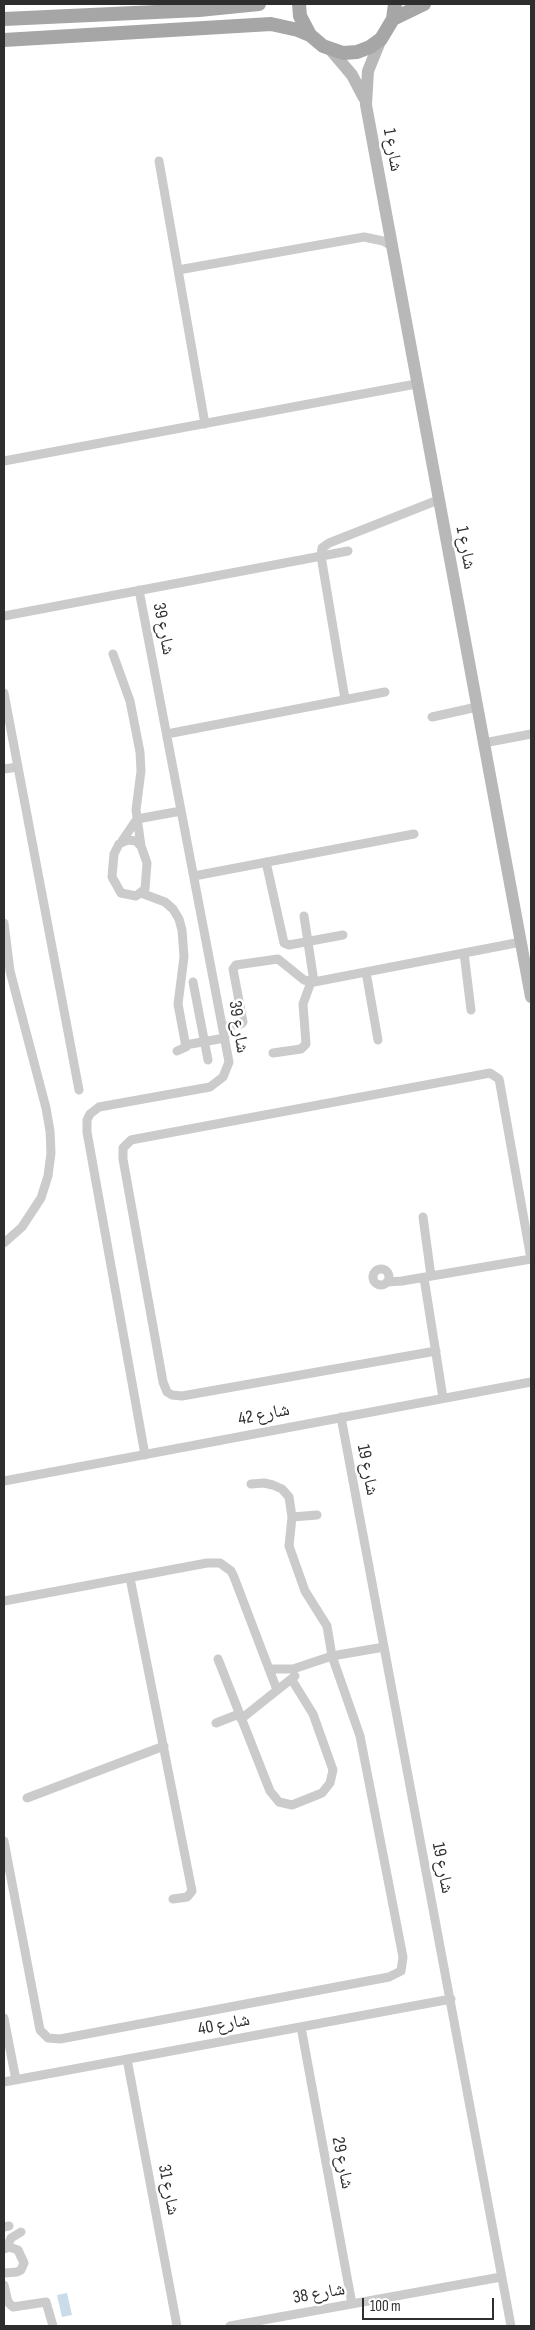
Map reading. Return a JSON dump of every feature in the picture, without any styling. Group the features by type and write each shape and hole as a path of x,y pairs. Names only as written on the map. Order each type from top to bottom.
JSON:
{"main road":[{"path":"4,19 179,11 259,4"},
{"path":"299,4 300,16 310,35"},
{"path":"4,40 271,24 298,30 310,35 330,49 343,53 357,52 370,47 381,39 393,19 396,4"},
{"path":"393,19 424,4"}],"street":[{"name":"شارع 1","path":"381,39 368,71 366,105 416,384 531,996"},
{"name":"شارع 1","path":"330,49 352,74 366,105"},
{"path":"159,161 205,424"},
{"path":"178,270 364,237 383,241 392,246"},
{"path":"4,461 416,384"},
{"path":"345,699 321,556 322,548 329,543 438,500"},
{"path":"4,616 348,551"},
{"name":"شارع 39","path":"140,590 229,1062 227,1070 217,1083 210,1087 99,1107 90,1114 87,1120 86,1132 145,1454"},
{"path":"113,654 130,701 141,762 136,800 137,819 141,846 147,862 148,876 145,889 141,893"},
{"path":"167,734 385,692"},
{"path":"4,693 79,1090"},
{"path":"432,716 477,707"},
{"path":"484,743 531,734"},
{"path":"4,769 18,767"},
{"path":"137,819 181,811"},
{"path":"137,819 130,832 119,844 112,862 114,883 118,891 126,895 141,893 165,902 179,919 184,944 184,957 178,1004 185,1049 177,1051"},
{"path":"194,876 414,834"},
{"path":"119,844 132,840 141,846"},
{"path":"266,862 282,941 286,945 343,935"},
{"path":"273,1053 301,1049 306,1044 302,1004 313,982 304,916"},
{"path":"4,923 7,972 46,1108 50,1130 51,1154 48,1176 41,1198 22,1226 4,1243"},
{"path":"223,1027 243,1022 233,969 236,965 278,959 304,980 313,982 521,942"},
{"path":"464,953 472,1010"},
{"path":"366,972 378,1040"},
{"path":"193,982 208,1060"},
{"path":"185,1045 225,1038"},
{"path":"387,1282 531,1259 499,1079 490,1073 131,1140 123,1148 122,1159 163,1382 164,1387 172,1395 192,1394 436,1351"},
{"path":"423,1217 427,1277 443,1398"},
{"name":"شارع 42","path":"4,1481 531,1382"},
{"name":"شارع 19","path":"340,1417 511,2326"},
{"path":"4,1841 5,1858 40,2030 48,2038 70,2037 398,1974 403,1966 403,1957 360,1736 332,1656 327,1626 305,1591 289,1546 292,1517 289,1496 284,1490 264,1483 251,1484"},
{"path":"292,1517 317,1515"},
{"path":"4,1591 7,1601 213,1562 226,1566 234,1577 278,1690"},
{"path":"130,1578 192,1891 187,1897 173,1899"},
{"path":"270,1669 298,1668 332,1656 384,1648"},
{"path":"218,1659 273,1797 278,1802 292,1805 322,1793 330,1783 332,1763 308,1702 292,1680"},
{"path":"216,1723 240,1717 292,1680 298,1668"},
{"path":"27,1798 164,1746"},
{"name":"شارع 40","path":"4,2082 451,1999"},
{"path":"4,2018 16,2080"},
{"name":"شارع 29","path":"301,2027 352,2304"},
{"name":"شارع 31","path":"127,2059 177,2326"},
{"path":"5,2275 21,2270 24,2263 18,2250 5,2248 11,2238 21,2232"},
{"name":"شارع 38","path":"230,2326 501,2276"},
{"path":"4,2285 8,2302 13,2307 46,2302 53,2326"}],"water":[{"path":"67,2293 72,2315 62,2317 57,2295"}]}
